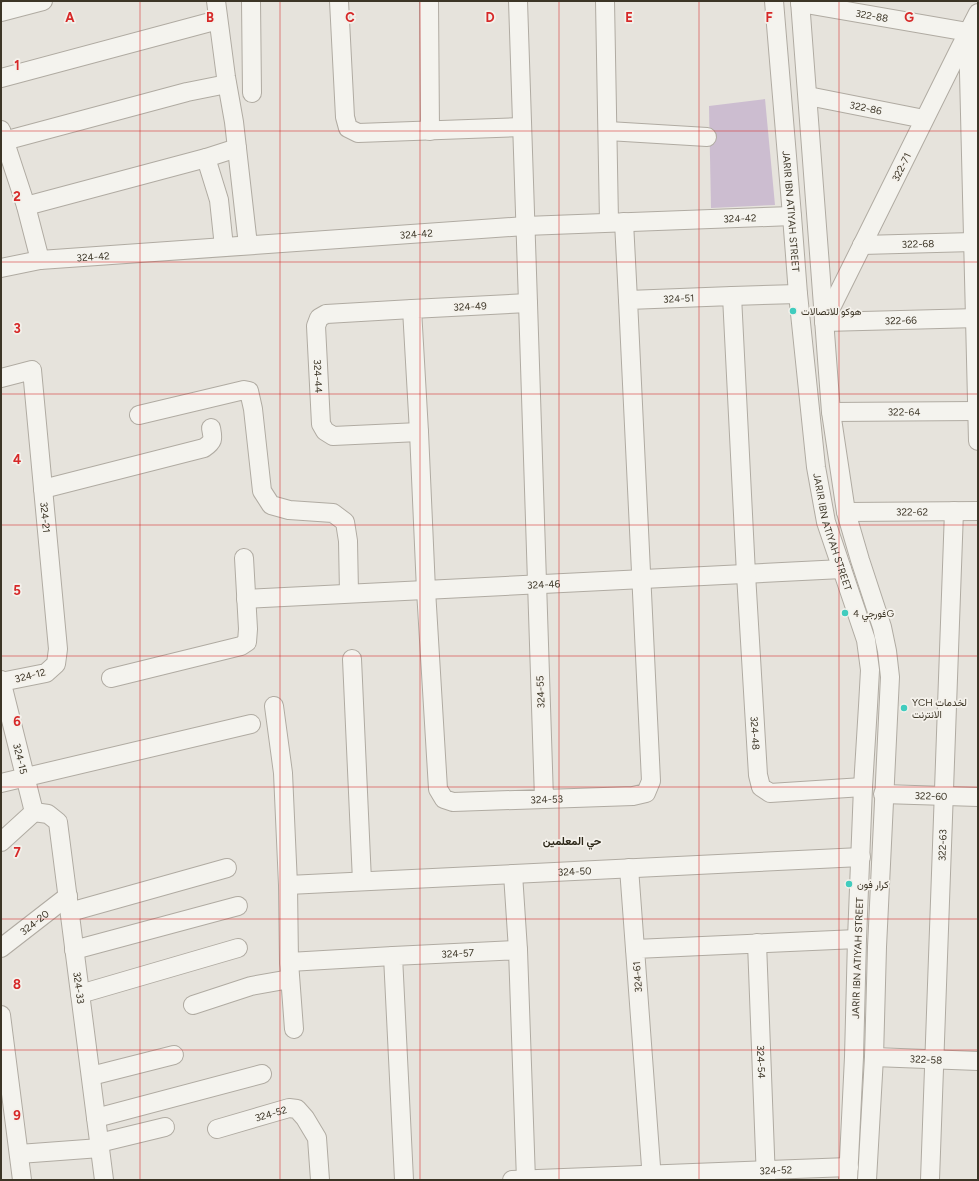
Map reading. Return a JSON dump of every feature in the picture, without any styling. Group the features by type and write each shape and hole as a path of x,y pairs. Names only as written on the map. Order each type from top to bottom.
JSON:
{"street":[{"path":"1,12 42,1"},
{"path":"216,1 227,84 234,122 248,245"},
{"path":"251,1 252,93"},
{"path":"339,1 345,117 348,128 358,133 522,127"},
{"path":"429,1 430,130"},
{"path":"518,1 537,584"},
{"path":"605,1 608,131 617,222 628,300 641,579"},
{"name":"JARIR IBN ATIYAH STREET","path":"774,1 798,294 816,467 826,522 866,640 870,670 863,787 857,938 856,1015 848,1174"},
{"name":"JARIR IBN ATIYAH STREET","path":"800,2 831,412 846,512 882,627 888,651 890,677 883,794 874,1012 874,1057 867,1180"},
{"name":"322-88","path":"800,2 968,32"},
{"name":"322-71","path":"824,322 978,13"},
{"path":"1,78 218,20"},
{"path":"968,32 973,242 977,318 978,441"},
{"path":"40,260 26,206 3,136 187,92 227,84"},
{"name":"322-86","path":"808,96 924,119"},
{"path":"608,131 706,137"},
{"path":"26,206 206,158 237,148"},
{"path":"206,158 219,200 224,247"},
{"name":"324-42","path":"1,268 40,260 525,226 792,216"},
{"name":"322-68","path":"862,245 973,242"},
{"name":"324-51","path":"628,300 798,294"},
{"path":"732,296 746,574"},
{"name":"324-49","path":"412,309 528,303"},
{"path":"412,309 426,590"},
{"name":"324-44","path":"412,309 326,314 319,318 316,326 321,424 325,431 333,436 419,432"},
{"name":"322-66","path":"824,322 977,318"},
{"name":"324-21","path":"1,378 32,370 58,649 56,664"},
{"path":"806,375 828,374"},
{"path":"139,415 244,390 249,391 253,409 262,491 271,505 289,510 333,513 345,522 348,541 349,594"},
{"name":"322-64","path":"831,412 977,411"},
{"path":"43,489 204,448 211,443 213,436 211,428"},
{"name":"322-63","path":"930,1180 945,796 954,511"},
{"name":"322-62","path":"846,512 978,511"},
{"path":"111,678 240,646 247,642 248,629 244,558"},
{"name":"324-46","path":"246,598 842,569"},
{"name":"324-48","path":"746,574 758,775 761,787 770,793 863,787"},
{"name":"324-53","path":"426,590 438,789 444,799 453,802 633,796 646,793 651,781 641,579"},
{"name":"324-55","path":"537,584 544,799"},
{"path":"352,659 362,881"},
{"name":"324-12","path":"1,681 46,673 56,664"},
{"name":"324-15","path":"1,681 34,812"},
{"path":"274,706 283,773 290,970 294,1028"},
{"path":"868,706 888,707"},
{"path":"1,783 251,724"},
{"name":"322-60","path":"883,794 978,797"},
{"path":"1,842 34,812"},
{"name":"324-33","path":"34,812 48,814 58,822 104,1180"},
{"name":"324-50","path":"288,885 861,857"},
{"path":"69,904 227,868"},
{"path":"628,868 635,949"},
{"path":"514,874 526,1180"},
{"name":"324-20","path":"1,948 69,904"},
{"path":"74,950 238,906"},
{"name":"324-61","path":"651,1177 635,949 857,938"},
{"name":"324-54","path":"757,944 766,1175"},
{"path":"80,994 238,948"},
{"name":"324-57","path":"193,1005 251,986 290,970 393,956 518,950"},
{"path":"393,956 404,1180"},
{"path":"856,1015 874,1012"},
{"path":"1,1015 3,1042 22,1180"},
{"path":"91,1076 174,1055"},
{"name":"322-58","path":"874,1057 978,1061"},
{"path":"96,1118 262,1074"},
{"name":"324-52","path":"217,1128 289,1108 297,1109 305,1118 317,1138 320,1180"},
{"path":"19,1154 100,1145 165,1127"},
{"name":"324-52","path":"512,1180 848,1174"}],"shaded area":[{"path":"765,99 775,205 711,208 709,106"}],"place":[{"name":"هوكو للاتصالات","path":"793,311"},
{"name":"فورجي 4G","path":"845,613"},
{"name":"YCH لخدمات الانترنت","path":"904,708"},
{"name":"كرار فون","path":"849,884"}],"district":[{"name":"حي المعلمين","path":"572,841"}]}
